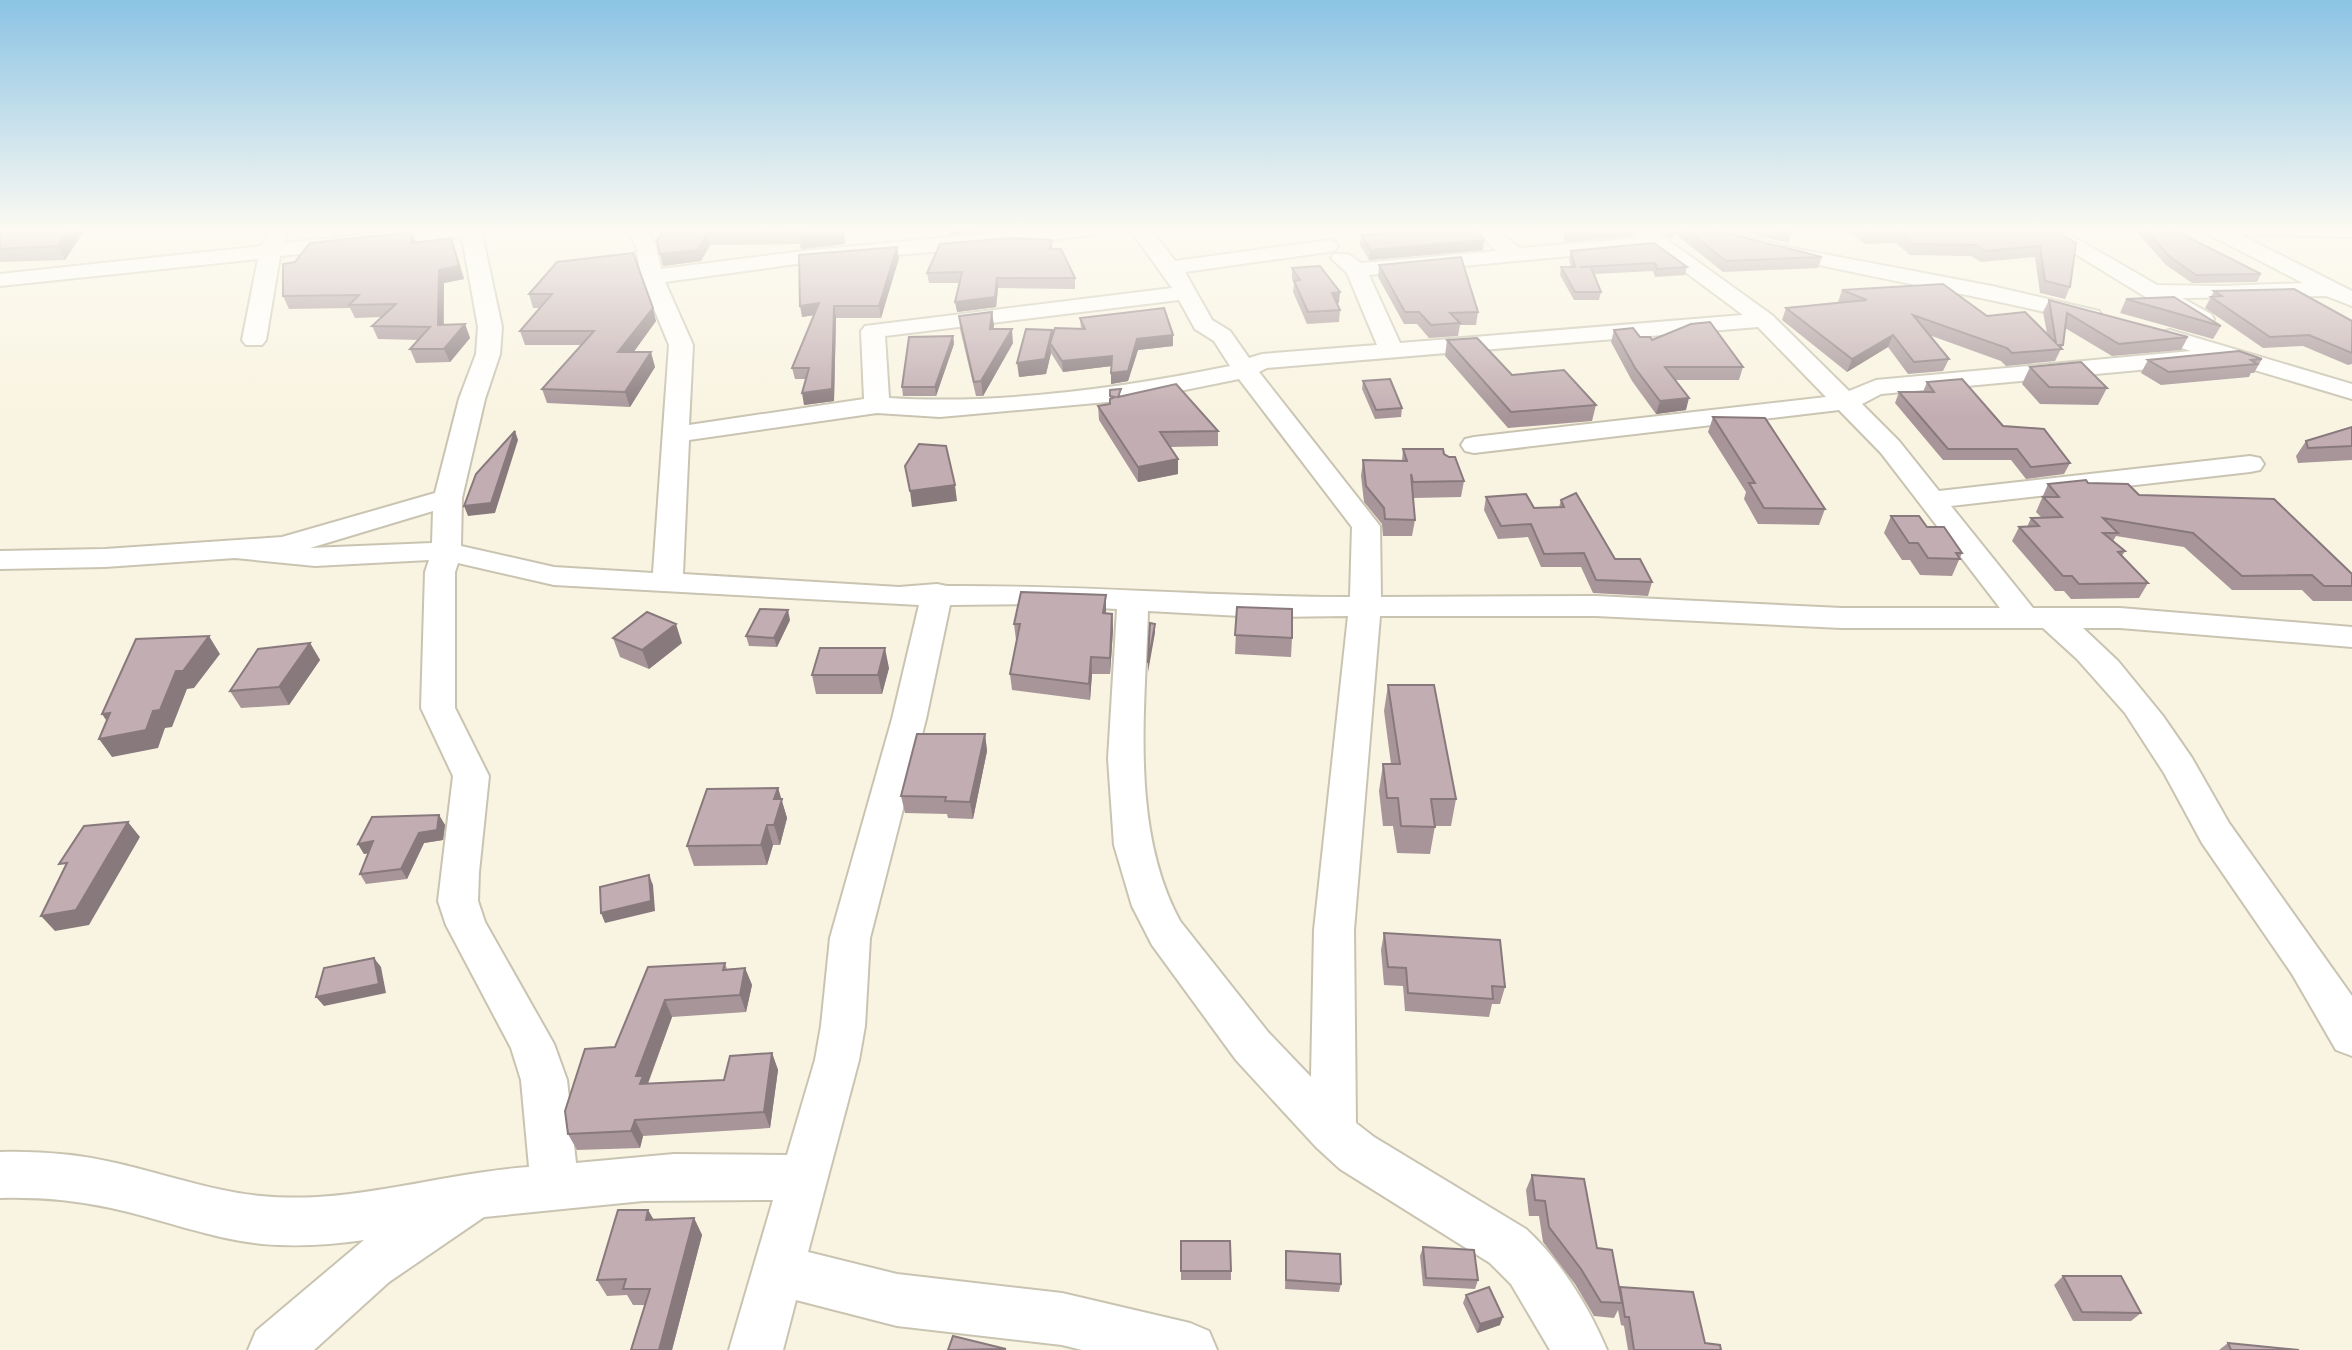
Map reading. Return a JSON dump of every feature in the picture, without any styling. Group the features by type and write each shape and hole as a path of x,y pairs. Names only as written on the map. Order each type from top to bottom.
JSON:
{"street":[{"path":"254,340 263,291"},
{"path":"484,291 490,327 488,354 472,399 448,498 446,552 440,572 438,708 471,776 458,901 466,925 532,1044 544,1080 555,1188"},
{"path":"658,291 681,345 678,434 667,584"},
{"path":"877,405 873,331 1117,291"},
{"path":"1184,291 1203,324 1222,336 1245,370 1366,526 1365,608 1334,930 1334,1132"},
{"path":"1365,291 1391,349"},
{"path":"1724,291 1764,320 1890,447 1932,500 2038,618 2086,645 2108,667 2178,766 2220,841 2332,997 2352,1037"},
{"path":"1989,291 2109,320"},
{"path":"2152,291 2276,291"},
{"path":"2152,291 2186,307 2280,369"},
{"path":"2334,291 2352,299"},
{"path":"678,434 877,405 940,409 1140,392 1245,370 1262,361 1764,320"},
{"path":"2145,330 2352,392"},
{"path":"1474,445 1846,402 1876,387 2233,355"},
{"path":"1932,500 2250,464"},
{"path":"0,560 242,551 284,546 448,498"},
{"path":"242,551 315,557 417,551 446,552 554,576 899,596 937,593 1247,606 1365,608 1596,606 1842,618 2120,618 2352,637"},
{"path":"756,1350 837,1060 843,1026 850,938 909,719 937,593"},
{"path":"1133,600 1126,759 1133,845 1152,906 1166,933 1252,1046 1334,1132 1357,1153 1508,1246 1529,1266 1580,1350"},
{"path":"0,1175 19,1173 123,1186 265,1221 324,1221 477,1195 655,1178 804,1178"},
{"path":"275,1350 371,1264 477,1195"},
{"path":"778,1270 872,1295 1062,1319 1190,1350"}],"building":[{"path":"283,291 439,291 438,325 465,324 444,349 410,349 430,327 372,326 396,304 349,305 359,295 283,296"},
{"path":"532,291 647,291 653,308 618,352 651,352 625,392 542,389 594,331 520,331 552,294 529,294"},
{"path":"800,291 884,291 879,306 834,306 832,389 802,393 809,368 792,368 819,303 800,306"},
{"path":"958,291 996,291 995,297 955,302"},
{"path":"1299,291 1340,292 1332,293 1340,310 1308,312"},
{"path":"1393,291 1472,291 1478,312 1450,313 1460,323 1431,325 1419,312 1405,312"},
{"path":"1844,291 1953,291 1987,316 2025,312 2056,343 2049,300 2188,337 2119,344 2067,313 2063,345 2058,345 2062,349 2012,353 2007,348 1913,315 1949,359 1914,362 1893,335 1852,359 1786,308 1867,300"},
{"path":"2214,291 2298,291 2352,321 2352,353 2309,335 2270,337 2211,297 2222,296"},
{"path":"2174,297 2221,326 2126,299"},
{"path":"1164,308 1173,335 1137,339 1128,371 1111,373 1112,356 1062,361 1050,343 1055,328 1085,329 1080,318"},
{"path":"992,312 990,329 1012,329 981,381 974,382 959,316"},
{"path":"1710,322 1743,367 1665,367 1689,398 1660,401 1635,368 1614,330 1633,328 1640,337 1650,337 1652,340 1691,324"},
{"path":"1026,329 1052,330 1045,359 1017,363"},
{"path":"953,336 935,387 902,387 909,337"},
{"path":"1477,338 1512,375 1564,370 1596,405 1511,412 1447,340"},
{"path":"2239,351 2262,359 2251,360 2257,364 2169,372 2148,360"},
{"path":"2081,362 2107,388 2049,387 2030,367"},
{"path":"1390,379 1402,408 1376,410 1363,381"},
{"path":"1962,379 2003,426 2044,429 2070,463 2031,467 2017,449 1948,449 1899,392 1934,392 1927,382"},
{"path":"1176,384 1218,431 1160,432 1178,459 1138,467 1098,406 1110,404 1110,399 1115,397 1110,396 1110,390 1121,389 1118,397"},
{"path":"1713,417 1765,418 1825,509 1764,508 1749,483 1755,483"},
{"path":"2352,427 2352,446 2308,448 2306,441"},
{"path":"515,431 491,503 464,506 476,474"},
{"path":"919,444 946,446 955,485 910,491 905,466"},
{"path":"1403,449 1443,449 1444,454 1455,457 1464,481 1413,482 1411,474 1415,520 1385,519 1384,508 1366,486 1363,460 1407,461"},
{"path":"2086,480 2088,483 2128,484 2139,495 2274,499 2352,574 2352,586 2324,586 2312,575 2242,576 2193,533 2103,518 2118,533 2103,533 2125,551 2118,552 2148,583 2079,584 2072,576 2063,576 2019,527 2039,526 2031,518 2062,517 2043,497 2059,497 2048,484"},
{"path":"1576,493 1615,559 1640,559 1652,582 1596,580 1584,553 1544,554 1531,524 1501,526 1486,497 1526,494 1534,508 1564,507 1561,500"},
{"path":"1891,516 1919,516 1927,527 1944,527 1962,553 1956,553 1960,559 1928,558 1918,543 1909,543"},
{"path":"1021,592 1106,595 1103,613 1112,614 1110,658 1091,657 1089,684 1010,674 1020,624 1014,624"},
{"path":"1237,607 1292,609 1292,638 1235,635"},
{"path":"760,609 788,610 774,638 746,636"},
{"path":"647,612 676,624 642,650 613,638"},
{"path":"1150,623 1155,624 1148,663 1149,640"},
{"path":"209,636 183,671 176,671 160,710 153,711 146,730 99,739 110,713 102,714 136,639"},
{"path":"310,643 279,687 230,691 258,649"},
{"path":"820,648 885,648 878,675 812,675"},
{"path":"1388,685 1434,685 1456,799 1431,799 1435,827 1401,826 1398,798 1387,798 1383,764 1400,764"},
{"path":"917,734 985,734 970,802 945,801 946,797 901,796"},
{"path":"778,788 774,799 782,799 774,825 767,825 761,845 687,846 707,789"},
{"path":"439,815 437,830 419,833 401,869 360,874 373,841 358,844 372,817"},
{"path":"128,822 76,910 41,916 67,863 59,864 84,826"},
{"path":"649,875 651,901 601,913 600,887"},
{"path":"1384,933 1500,940 1505,987 1492,986 1493,999 1408,993 1406,968 1388,967"},
{"path":"374,958 379,984 316,997 324,968"},
{"path":"725,963 723,970 745,968 740,995 665,1000 636,1076 643,1076 640,1084 724,1080 730,1056 772,1053 764,1112 635,1120 631,1131 568,1134 565,1111 585,1049 615,1047 648,967"},
{"path":"1532,1175 1584,1179 1597,1248 1612,1250 1622,1303 1601,1302 1581,1269 1549,1227 1545,1201 1535,1200"},
{"path":"618,1210 648,1210 646,1220 694,1218 659,1350 631,1350 650,1289 623,1289 626,1279 597,1280"},
{"path":"1181,1241 1230,1241 1231,1271 1181,1271"},
{"path":"1423,1247 1474,1250 1478,1280 1426,1278"},
{"path":"1286,1251 1340,1254 1341,1284 1286,1280"},
{"path":"2063,1276 2121,1276 2141,1313 2082,1312"},
{"path":"1489,1287 1503,1317 1480,1324 1466,1295"},
{"path":"1620,1287 1693,1292 1705,1343 1720,1345 1721,1350 1634,1350 1629,1317 1625,1317"},
{"path":"953,1336 1006,1349 948,1350"},
{"path":"2228,1343 2299,1350 2231,1350"}]}
